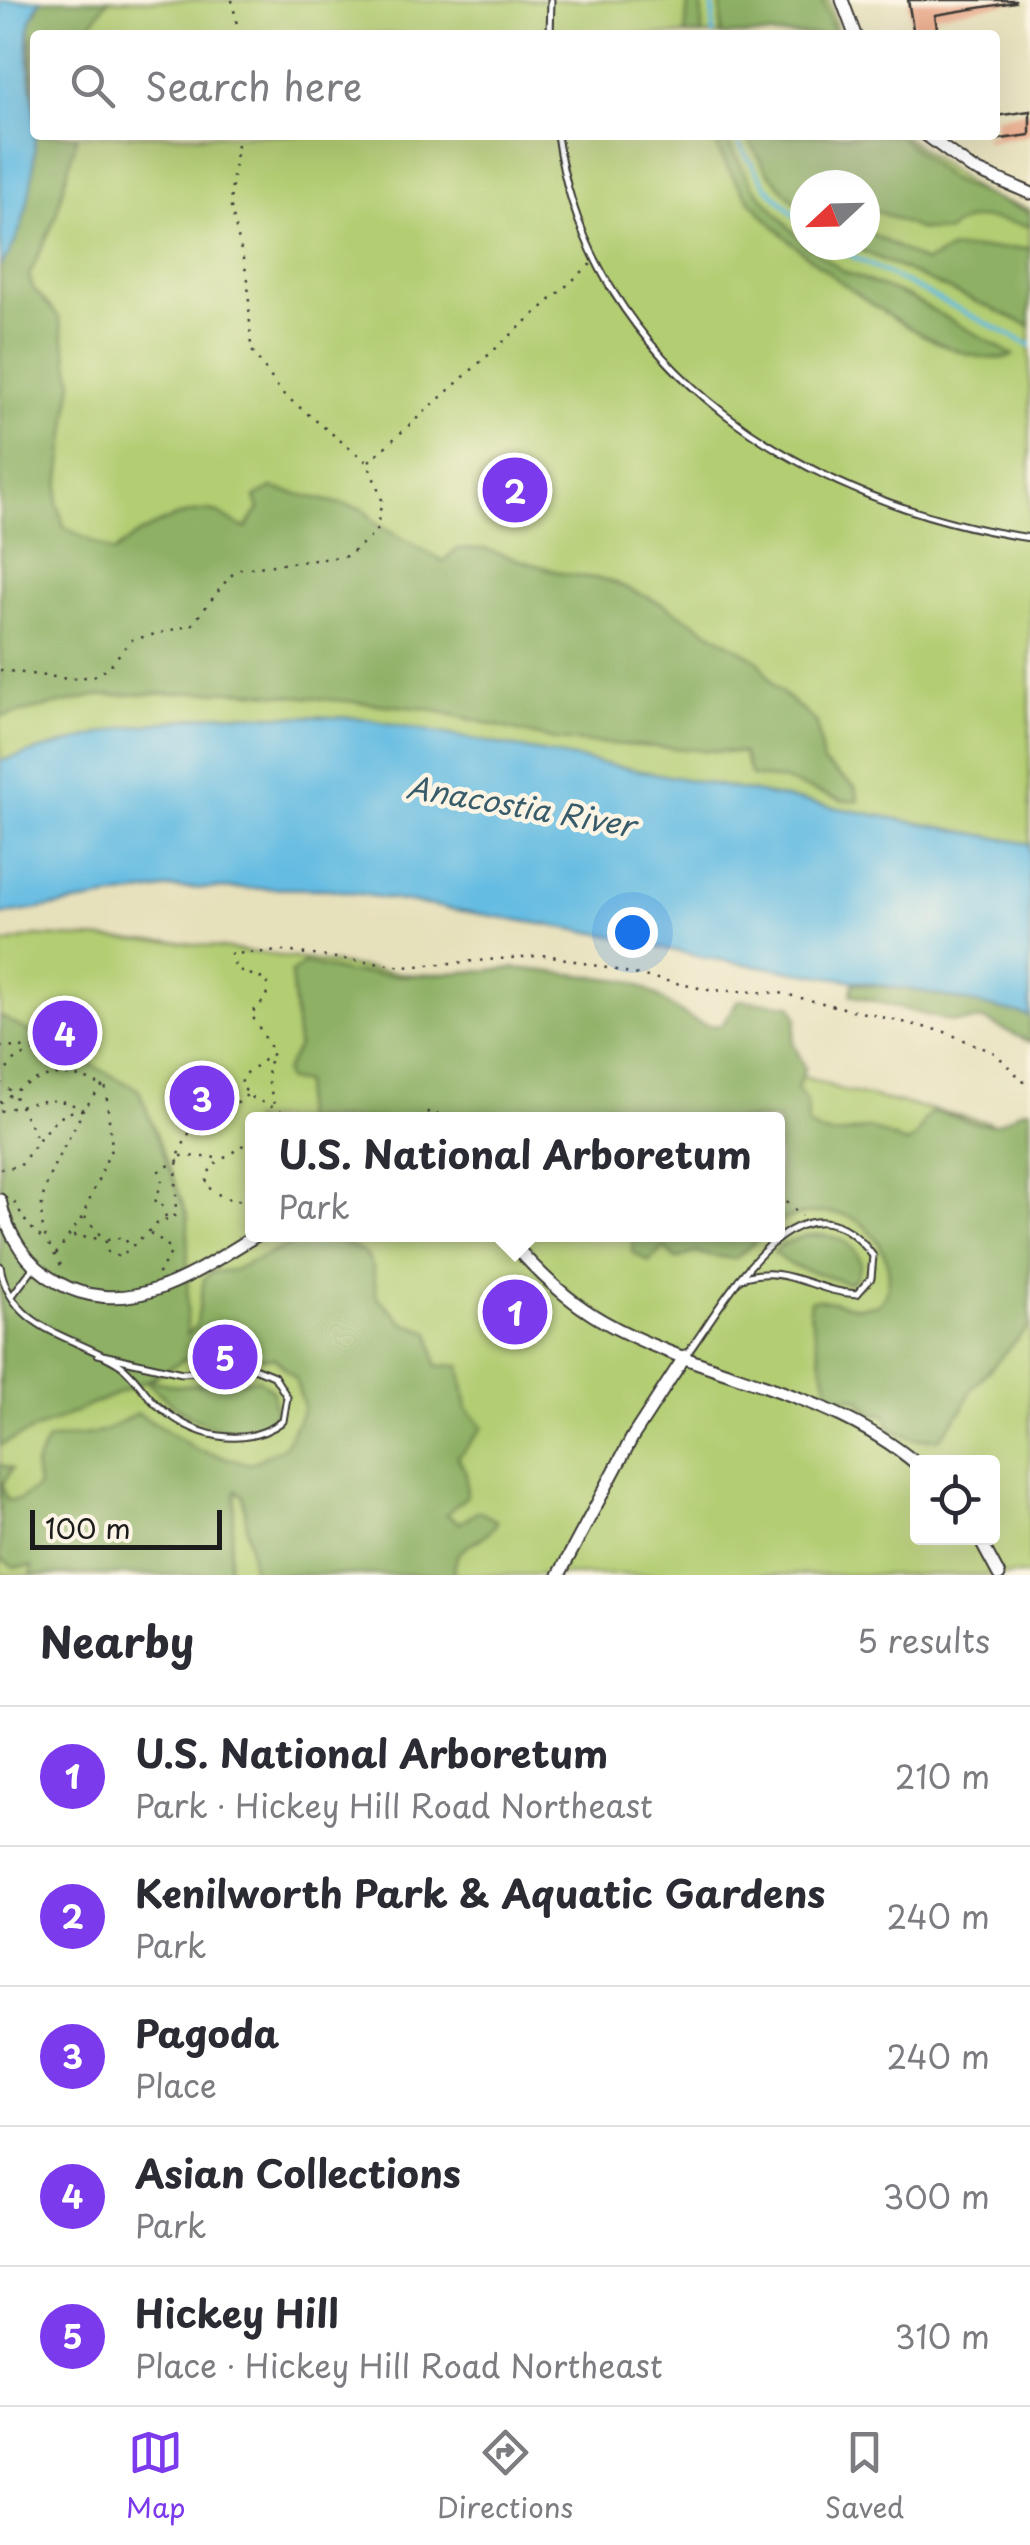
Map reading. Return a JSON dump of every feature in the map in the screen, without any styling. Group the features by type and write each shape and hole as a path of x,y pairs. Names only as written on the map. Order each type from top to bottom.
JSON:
{"street":[{"path":"842,0 853,30"},
{"path":"933,140 971,168 1030,193"},
{"path":"4,1197 8,1232 34,1268 68,1288 102,1296 145,1293 186,1276 245,1242"},
{"path":"513,1242 552,1284 588,1312 685,1356 839,1414 910,1460"},
{"path":"560,1575 634,1436 685,1356"},
{"path":"983,1545 998,1575"}],"lane":[{"path":"550,30 551,0"},
{"path":"558,140 573,208 624,310 662,361 753,434 801,463 908,510 1030,538"},
{"path":"739,1278 762,1270 778,1272 838,1293 858,1294 870,1278 873,1256 858,1236 842,1228 810,1224 785,1232"},
{"path":"685,1356 762,1247 770,1242"},
{"path":"0,1266 12,1296 37,1326 122,1366 157,1405 194,1429 238,1438 255,1436 283,1421 288,1397 274,1376 254,1368 182,1373 98,1354"},
{"path":"12,1296 34,1268"}],"path":[{"path":"232,0 238,30"},
{"path":"0,670 69,678 94,676 108,668 131,640 192,626 230,576 241,569 338,559 368,543 381,519 381,492 368,462 282,393 251,350 248,280 230,202 237,140"},
{"path":"368,462 597,259"},
{"path":"274,1107 272,1082 267,1076 274,1053 251,1014 266,998 268,981 236,970 231,954 284,951 404,968 547,955 708,990 780,993 945,1032 994,1053 1030,1088"},
{"path":"38,1140 13,1093 0,1080 17,1058 49,1045 59,1051 74,1076"},
{"path":"0,1047 34,1049"},
{"path":"270,1060 242,1075 241,1086 279,1112"},
{"path":"0,1104 31,1080 74,1076 108,1085 112,1147 84,1215 56,1254"},
{"path":"48,1242 42,1218 44,1186 99,1085"},
{"path":"106,1242 108,1252 117,1258 166,1218 174,1218 177,1213 172,1200 180,1158 196,1129 200,1102 234,1106 248,1094"},
{"path":"0,1112 52,1100 83,1110"},
{"path":"0,1169 20,1166 38,1140 71,1110 83,1110"},
{"path":"245,1143 222,1158 206,1176 208,1191 245,1200"},
{"path":"166,1218 162,1205 154,1203 162,1181 159,1171 180,1158 212,1154 222,1158"},
{"path":"4,1197 48,1242 68,1288"},
{"path":"785,1201 810,1224"},
{"path":"84,1215 100,1239"},
{"path":"145,1293 171,1253 168,1244 150,1232"},
{"path":"72,1236 106,1242"},
{"path":"106,1242 112,1236 124,1237 130,1247"}],"green space":[{"path":"42,0 829,0 837,30 34,30 34,9"},
{"path":"42,0 108,0 90,30 30,30 30,39 29,23"},
{"path":"688,0 702,0 702,30 685,30"},
{"path":"721,0 822,0 833,30 721,30"},
{"path":"33,140 76,140 55,219 29,276 33,288 59,317 73,381 57,502 64,527 114,553 147,529 193,512 218,513 246,528 259,509 255,497 272,488 363,509 377,524 443,561 457,549 485,549 565,574 608,580 663,604 759,661 774,686 817,723 823,763 855,787 859,801 844,801 782,780 751,776 743,753 555,740 428,709 241,691 96,696 0,717 0,266 17,233"},
{"path":"34,140 910,140 985,196 1030,209 1030,844 360,718 222,714 123,728 0,761 0,266 27,200"},
{"path":"714,140 727,140 752,185 790,228 790,241 758,209 735,179"},
{"path":"749,140 904,140 952,181 1030,213 1030,226 976,218 947,232 918,229 880,213 880,170 790,170 790,197 766,170"},
{"path":"880,238 925,262 952,249 1030,248 1030,326 880,259"},
{"path":"813,260 827,260 845,272 911,298 1013,355 988,358 957,350 921,334"},
{"path":"36,936 179,942 572,997 845,1091 989,1122 1030,1162 1030,1575 0,1575 0,945"},
{"path":"304,963 344,972 408,976 517,968 624,980 709,1025 722,1025 738,1000 792,1005 797,1018 793,1042 805,1068 797,1088 807,1102 808,1125 824,1133 869,1128 906,1143 933,1112 992,1124 1030,1109 1030,1325 971,1390 963,1409 939,1439 914,1439 891,1429 886,1414 871,1414 859,1399 829,1394 809,1309 810,1301 817,1299 858,1307 877,1305 888,1283 886,1258 873,1235 854,1219 816,1213 785,1220 785,1112 302,1112 304,1083 287,1080 284,1073 298,1046 291,973"},
{"path":"853,983 920,991 1030,1016 1030,1042 984,1020 953,1022 851,995"},
{"path":"0,1016 139,1090 188,1217 187,1334 196,1327 204,1279 210,1272 233,1270 296,1242 343,1242 366,1254 373,1267 377,1297 404,1323 430,1332 437,1366 460,1365 467,1409 483,1427 458,1457 466,1473 467,1496 446,1514 460,1523 479,1511 497,1521 457,1556 454,1575 253,1575 243,1496 236,1490 228,1575 32,1575 32,1566 14,1567 0,1558 0,1465 12,1469 2,1485 7,1500 19,1500 38,1487 35,1465 48,1440 103,1432 137,1413 198,1450 250,1464 285,1446 304,1408 295,1378 275,1358 187,1358 149,1380 177,1386 258,1379 273,1391 275,1417 259,1428 224,1430 206,1424 146,1381 0,1445"},
{"path":"822,1235 847,1243 861,1264 854,1280 847,1283 793,1266 774,1253 781,1245 804,1236"},
{"path":"633,1242 755,1242 735,1259 694,1253 676,1259 664,1247 649,1262 632,1252"}],"water":[{"path":"0,0 42,0 34,12 28,41 30,140 34,140 32,177 18,235 0,266"},
{"name":"Anacostia River","path":"222,714 360,718 1030,844 1030,1016 920,991 706,958 608,935 329,889 170,888 0,915 0,761 123,728"}],"building":[{"path":"908,0 1015,0 935,15 937,30 913,30"},
{"path":"1030,111 1030,135 1000,139 1000,115"}],"waterway":[{"path":"713,0 713,30"},
{"path":"736,140 766,186 790,211"},
{"path":"860,260 1030,345"}],"place":[{"name":"Kenilworth Park & Aquatic Gardens","path":"515,490"},
{"name":"Asian Collections","path":"65,1033"},
{"name":"Pagoda","path":"202,1098"},
{"name":"U.S. National Arboretum","path":"515,1312"},
{"name":"Hickey Hill","path":"225,1357"}]}
